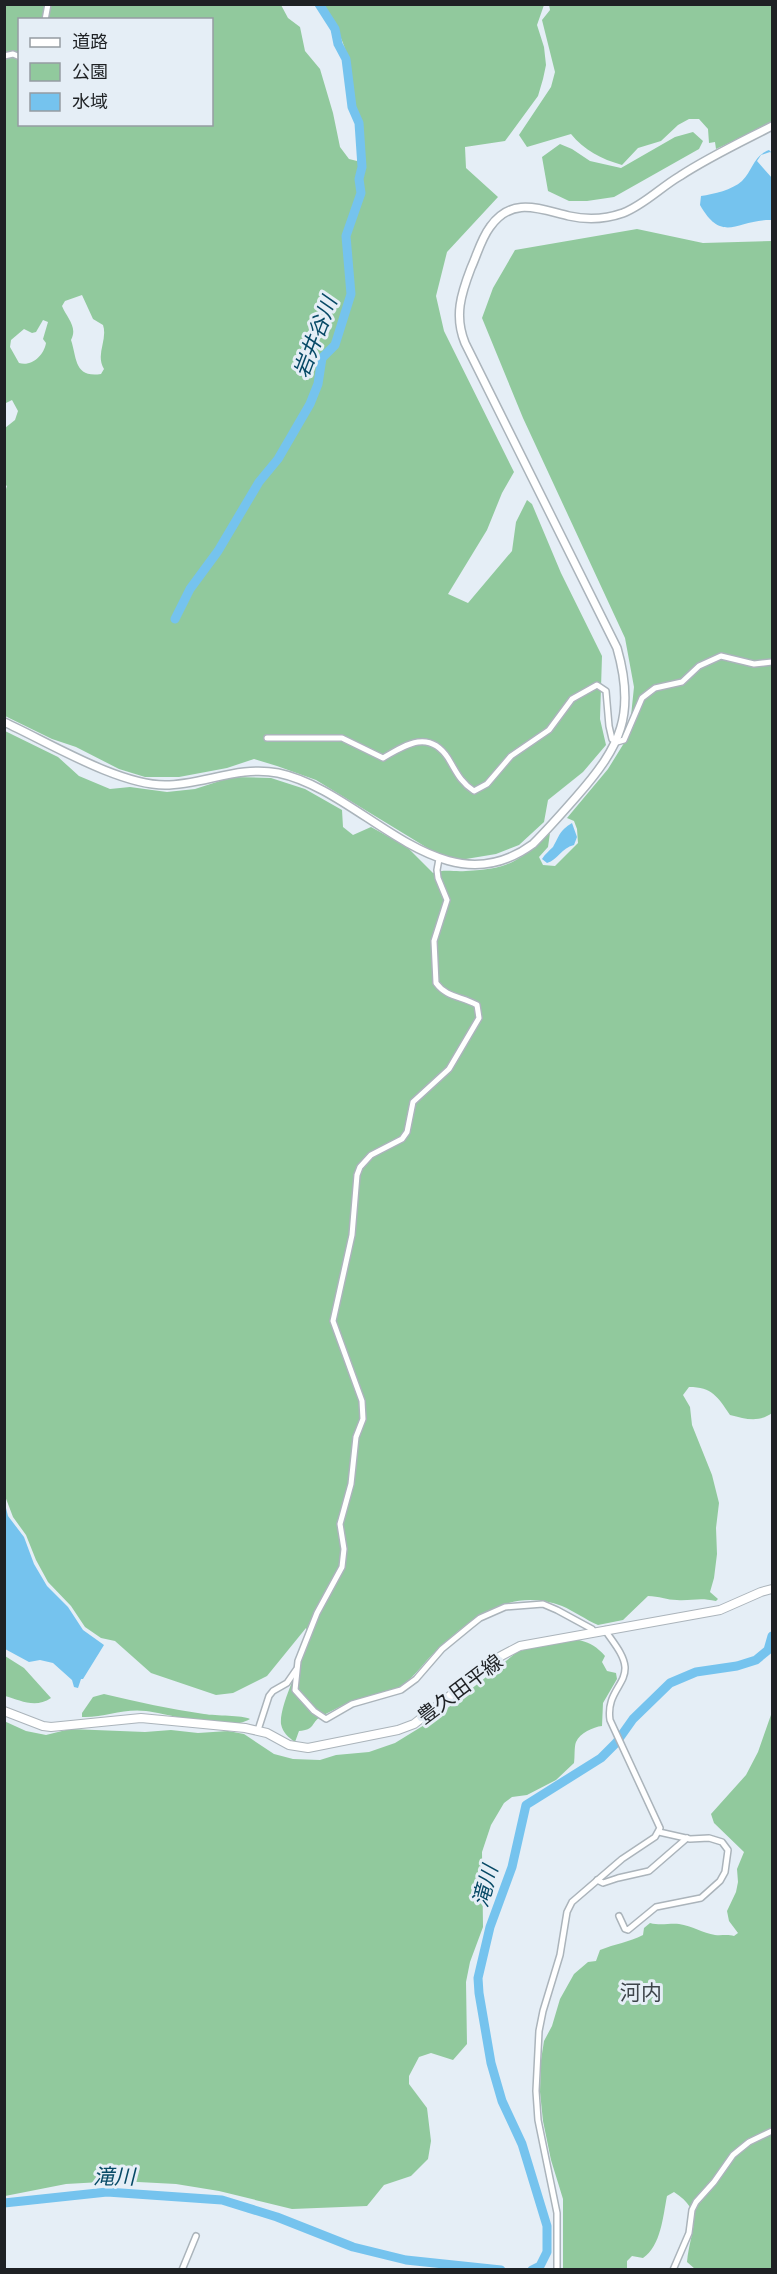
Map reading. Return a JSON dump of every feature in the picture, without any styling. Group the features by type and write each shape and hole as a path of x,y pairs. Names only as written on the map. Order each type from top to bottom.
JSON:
{"main road":[{"name":"豊久田平線","path":"4,1711 51,1727 141,1718 258,1730 289,1745 308,1748 406,1728 424,1717 501,1656 520,1646 720,1610 772,1589"}],"street":[{"path":"4,722 110,772 148,783 165,785 186,783 245,771 278,773 317,788 439,859 460,864 480,865 500,861 522,851 546,830 594,777 606,760 616,742 626,698 617,648 465,343 458,318 461,296 483,240 490,227 503,213 524,207 540,208 570,217 600,219 612,217 642,203 684,173 772,126"},
{"path":"616,742 624,740 642,698 655,688 682,682 699,666 721,656 754,664 772,662"},
{"path":"267,738 342,738 383,758 411,742 428,743 438,746 447,756 459,778 474,790 487,784 511,756 549,730 572,699 597,685 606,692 609,726 612,739 616,742"},
{"path":"258,1730 269,1696 287,1683 296,1668 317,1613 342,1567 344,1549 340,1524 351,1484 356,1437 363,1419 362,1401 333,1321 352,1235 357,1175 360,1167 371,1155 402,1138 407,1132 413,1102 449,1069 479,1018 477,1005 447,994 436,983 434,941 447,900 438,878 439,859"},
{"path":"296,1668 295,1690 314,1711 326,1719 352,1704 401,1690 416,1679 442,1649 470,1626 490,1613 505,1607 543,1604 594,1632"},
{"path":"556,2270 557,2213 538,2120 536,2091 539,2031 560,1955 567,1912 572,1902 622,1859 659,1832 658,1824 610,1720 609,1707 625,1666 612,1638 605,1630"},
{"path":"618,1916 625,1929 628,1930 656,1907 701,1898 720,1881 725,1872 729,1855 726,1845 715,1839 687,1838 659,1832"},
{"path":"597,1881 603,1883 649,1872 687,1838"},
{"path":"673,2270 689,2233 696,2202 733,2156 749,2142 772,2131"},
{"path":"182,2270 196,2236"}],"green space":[{"path":"5,5 281,5 288,18 300,27 305,51 320,69 340,147 349,159 357,161 363,145 363,136 352,93 348,58 339,34 323,5 544,5 537,25 544,47 546,65 538,96 505,141 465,147 466,168 498,197 447,252 436,296 444,331 514,472 502,493 487,530 448,594 468,603 512,551 516,522 527,500 532,504 561,573 602,656 600,719 606,745 583,772 548,800 544,822 519,845 496,854 460,860 434,852 316,780 277,766 254,759 227,768 179,777 145,777 119,769 76,747 52,739 5,716 4,495 7,486 4,484 5,428 15,420 18,411 12,400 4,404","holes":["82,295 93,319 103,325 101,358 104,369 101,374 86,373 78,365 71,340 73,327 62,306 65,301","43,320 48,322 43,339 46,343 40,356 33,362 19,363 10,347 11,340 24,329 32,333 36,332"]},
{"path":"549,5 772,5 772,123 716,149 715,142 709,143 708,129 699,119 689,119 678,125 661,141 638,148 622,165 594,153 571,134 527,147 519,135 551,87 555,72 542,20 550,10"},
{"path":"693,132 703,141 699,149 614,197 569,201 548,191 542,157 560,144 590,161 621,168 675,137"},
{"path":"637,229 703,243 772,241 772,1413 757,1419 741,1418 730,1415 718,1398 709,1391 689,1387 683,1395 690,1407 692,1425 712,1475 719,1503 716,1528 717,1554 710,1592 718,1599 716,1601 673,1600 648,1596 623,1620 598,1625 562,1606 543,1601 526,1600 509,1603 493,1609 463,1627 411,1678 395,1690 345,1704 320,1717 310,1728 299,1731 295,1742 283,1730 281,1716 287,1694 310,1639 306,1628 267,1676 233,1693 216,1695 151,1673 115,1641 101,1638 85,1627 71,1606 48,1582 26,1535 13,1517 5,1496 5,731 58,757 79,776 110,789 130,787 167,792 195,789 232,777 271,778 305,789 342,810 343,827 353,835 371,827 407,847 433,873 503,866 521,857 550,833 548,847 539,857 543,865 555,866 578,843 574,821 567,818 608,769 629,735 634,687 625,638 523,418 482,318 493,288 515,250"},
{"path":"579,1640 590,1644 605,1656 602,1662 607,1671 616,1673 617,1679 603,1703 602,1726 580,1736 576,1742 574,1763 556,1780 527,1795 512,1797 504,1803 491,1825 482,1852 483,1927 470,1962 466,1982 467,2044 453,2060 431,2053 419,2057 409,2076 409,2084 427,2108 431,2141 428,2159 411,2176 384,2185 367,2206 292,2209 219,2191 176,2184 119,2181 66,2184 5,2196 4,1721 26,1731 46,1735 70,1729 145,1732 171,1730 198,1733 228,1731 244,1734 274,1754 293,1759 320,1760 336,1755 369,1752 395,1743 434,1719 517,1652 543,1644"},
{"path":"5,1656 24,1668 51,1698 33,1703 5,1696"},
{"path":"104,1694 209,1715 250,1719 240,1723 214,1723 138,1710 82,1717 82,1713 93,1697"},
{"path":"772,1712 772,2269 695,2269 687,2262 693,2231 693,2215 690,2207 674,2192 667,2196 654,2246 643,2258 632,2256 627,2261 627,2269 563,2269 563,2199 551,2160 540,2092 544,2041 552,2026 560,1999 574,1974 588,1962 596,1961 600,1950 643,1935 644,1928 650,1923 679,1924 715,1935 734,1936 738,1933 729,1921 727,1911 736,1892 737,1869 744,1852 714,1823 711,1814 746,1775 758,1752"}],"water":[{"path":"761,156 757,161 772,178 772,220 732,227 716,224 700,205 701,196 733,187 746,177"},
{"path":"572,823 577,837 574,845 547,863 542,859 553,847 562,831"},
{"path":"5,1504 8,1516 24,1537 34,1564 47,1586 68,1607 83,1630 104,1645 81,1679 78,1688 74,1687 72,1680 53,1663 40,1660 29,1662 5,1649"}],"waterway":[{"name":"岩井谷川","path":"175,619 190,589 218,551 259,482 278,459 310,404 318,384 322,358 335,345 351,294 346,236 361,193 359,123 352,107 346,59 338,44 335,29 319,4"},
{"name":"滝川","path":"532,2270 540,2266 547,2252 547,2226 522,2144 502,2101 491,2063 478,1978 490,1927 512,1867 526,1805 601,1758 616,1743 633,1719 670,1683 696,1672 737,1666 756,1660 768,1650 772,1636"},
{"name":"滝川","path":"4,2203 107,2192 222,2200 277,2217 353,2247 406,2260 501,2270"}],"district":[{"name":"河内","path":"641,1992"}]}
